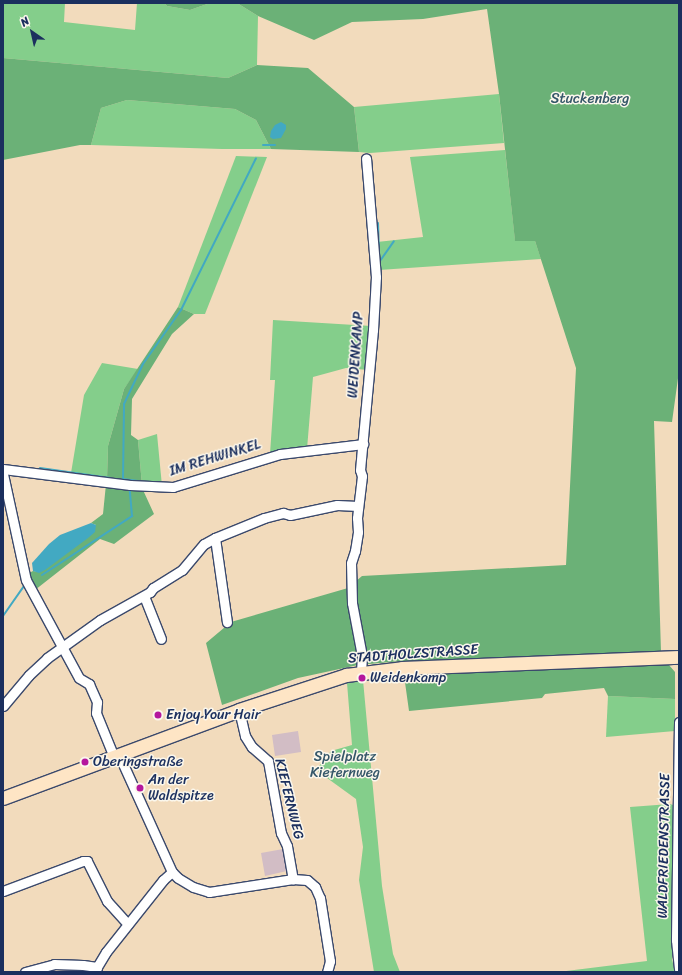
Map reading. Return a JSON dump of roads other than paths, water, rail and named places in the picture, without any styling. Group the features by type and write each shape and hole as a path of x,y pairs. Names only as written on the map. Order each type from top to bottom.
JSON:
{"street":[{"name":"WEIDENKAMP","path":"361,671 362,656 352,603 351,563 356,551 358,532 358,506 362,476 360,470 376,277 366,158"},
{"name":"IM REHWINKEL","path":"3,469 168,488 280,454 363,444"},
{"path":"3,474 26,580 79,678 89,684 97,702 96,713 172,872 184,883 199,890 209,892 293,879 307,880 314,887 320,898 330,961 327,972"},
{"path":"3,706 29,676 62,648 117,609 144,596 182,570 204,544 264,518 283,513 290,515 337,505 358,506"},
{"path":"215,538 227,622"},
{"path":"144,596 161,638"},
{"name":"STADTHOLZSTRASSE","path":"3,798 239,710 328,680 361,671 417,667 679,657"},
{"name":"KIEFERNWEG","path":"239,710 245,736 252,747 268,761 281,833 287,846 293,879"},
{"name":"WALDFRIEDENSTRASSE","path":"679,722 678,904 676,940 679,970"},
{"path":"3,891 83,861 87,861 108,901 128,924"},
{"path":"25,972 54,964 83,964 97,970 106,952 162,880 172,872"}],"water":[{"path":"281,122 286,125 286,129 281,138 273,139 270,137 271,131 275,125"},
{"path":"91,523 96,525 95,532 88,538 45,570 39,573 33,571 32,563 49,544 60,535"}],"waterway":[{"path":"263,145 275,145"},
{"path":"138,481 123,479 124,404 143,364 181,310 256,158"},
{"path":"378,223 379,260"},
{"path":"380,261 394,241"},
{"path":"40,468 110,478"},
{"path":"42,575 132,516 130,491"},
{"path":"3,616 24,586"}],"place":[{"name":"Weidenkamp","path":"362,678"},
{"name":"Enjoy Your Hair","path":"158,715"},
{"name":"Oberingstraße","path":"85,762"},
{"name":"An der Waldspitze","path":"140,788"}],"park label":[{"name":"Stuckenberg","path":"590,99"},
{"name":"Spielplatz Kiefernweg","path":"345,766"}]}
